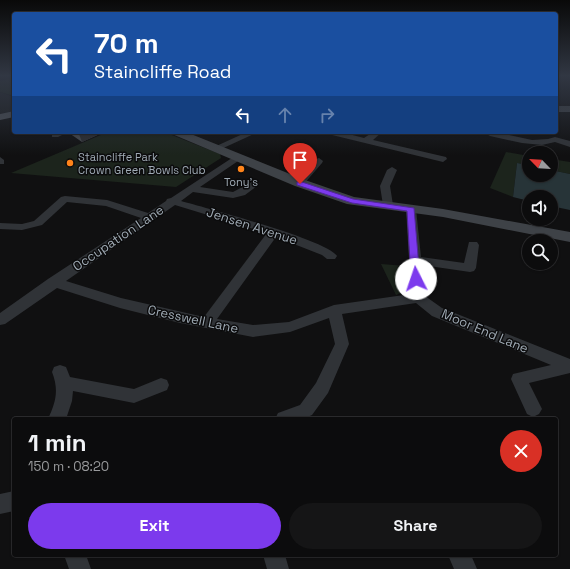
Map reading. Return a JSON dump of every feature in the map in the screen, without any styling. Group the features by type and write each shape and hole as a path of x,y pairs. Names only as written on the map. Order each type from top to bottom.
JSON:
{"main road":[{"path":"0,117 12,114"}],"street":[{"path":"558,109 570,110"},
{"path":"181,134 300,184 352,201 388,205 570,236"},
{"path":"216,148 249,134"},
{"path":"339,134 443,159"},
{"path":"365,141 375,134"},
{"path":"495,134 525,141 545,142 552,142 553,135 570,144"},
{"name":"Occupation Lane","path":"0,320 148,217 238,157"},
{"path":"300,184 319,161"},
{"path":"388,205 385,186 392,170"},
{"path":"190,189 233,195 241,193 254,184"},
{"path":"0,226 22,227 38,222 65,199 106,203 148,217"},
{"name":"Jensen Avenue","path":"172,201 274,232 311,245 331,256"},
{"path":"411,209 418,298"},
{"path":"206,323 274,232"},
{"path":"414,260 470,268 473,246"},
{"name":"Cresswell Lane","path":"54,282 120,303 206,323 253,331 290,326 334,310 418,298"},
{"name":"Moor End Lane","path":"418,298 437,312 570,366"},
{"path":"289,417 306,410 322,388 342,344 334,310"},
{"path":"533,409 519,380 570,366"},
{"path":"58,417 65,401 63,378 134,396 161,385"},
{"path":"0,504 12,501"},
{"path":"76,557 80,569"},
{"path":"275,557 278,569"},
{"path":"460,557 466,569"}],"shaded area":[{"path":"0,103 12,103 12,111 0,114"},
{"path":"103,134 169,134 220,154 221,158 176,187 11,173"},
{"path":"506,152 522,155 522,164 517,163 513,197 490,188"},
{"path":"558,160 570,162 570,174 558,171"},
{"path":"517,163 522,164 522,182 558,182 558,171 570,174 570,210 558,207 558,190 522,190 522,199 513,197"},
{"path":"381,264 406,266 408,286 406,291 396,295"}],"place":[{"name":"Staincliffe Park Crown Green Bowls Club","path":"70,163"},
{"name":"Tony's","path":"241,169"}],"route":[{"path":"300,184 352,201 411,209 416,279"}]}
